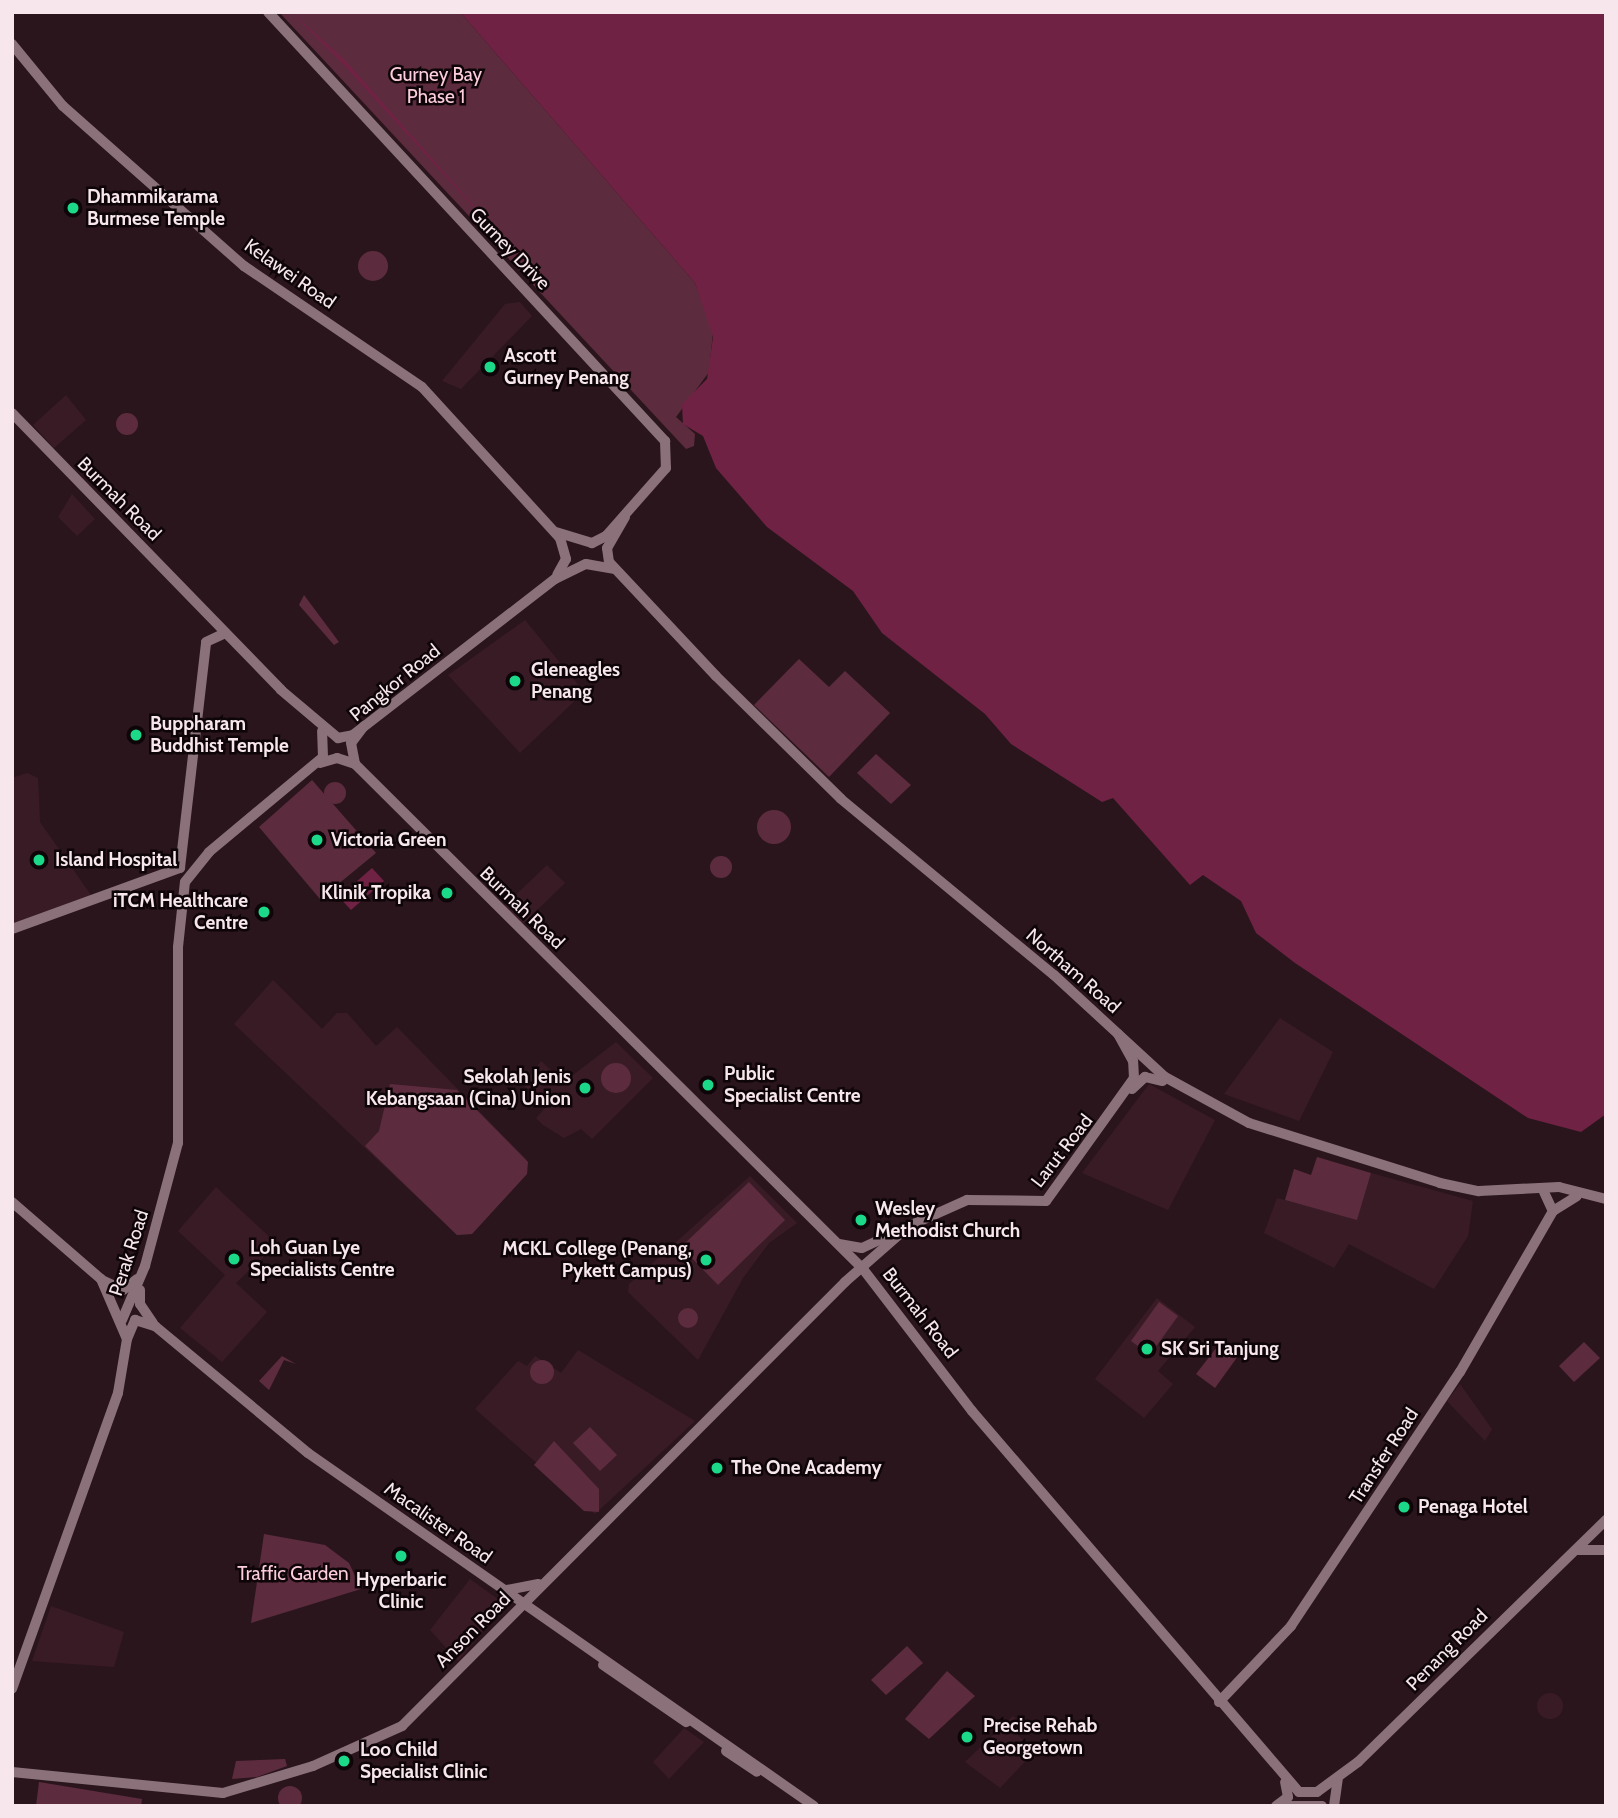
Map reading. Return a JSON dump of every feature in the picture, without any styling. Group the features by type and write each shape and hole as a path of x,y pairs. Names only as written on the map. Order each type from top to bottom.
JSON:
{"main road":[{"name":"Gurney Drive","path":"268,12 665,441 666,468 625,517"},
{"name":"Kelawei Road","path":"12,44 63,106 244,266 422,387 551,527 566,551 555,579"},
{"name":"Burmah Road","path":"12,413 320,728"},
{"name":"Kelawei Road","path":"551,527 592,543 625,517"},
{"path":"620,573 606,553 625,517"},
{"name":"Pangkor Road","path":"355,764 351,743 364,726 555,579 593,563 620,573"},
{"name":"Northam Road","path":"620,573 841,799 1178,1086 1254,1125 1463,1188 1559,1187 1606,1201"},
{"path":"12,929 160,880 180,867 186,852 206,642 225,633"},
{"path":"320,728 344,739 364,726"},
{"path":"312,768 326,750 320,728"},
{"path":"182,892 189,872 209,852 312,768 331,758 355,764"},
{"name":"Burmah Road","path":"355,764 830,1240 863,1269 972,1411 1285,1781 1306,1794"},
{"path":"186,852 194,860 209,852"},
{"path":"160,880 174,881 182,892"},
{"name":"Perak Road","path":"12,1689 118,1393 127,1339 122,1320 142,1274 178,1143 182,892"},
{"name":"Larut Road","path":"1116,1108 1135,1068 1118,1034"},
{"name":"Larut Road","path":"830,1240 862,1248 967,1200 1043,1203 1116,1108 1145,1077 1175,1089"},
{"name":"Northam Road","path":"1175,1089 1248,1128 1438,1188 1478,1196 1544,1192 1606,1201"},
{"path":"1544,1192 1553,1211"},
{"name":"Transfer Road","path":"1219,1702 1291,1626 1493,1316 1553,1211 1577,1196"},
{"path":"12,1202 101,1279 123,1290 135,1286 150,1246"},
{"name":"Larut Road","path":"863,1269 909,1226"},
{"path":"845,1253 848,1280 884,1294"},
{"name":"Anson Road","path":"26,1772 200,1794 274,1779 402,1726 503,1620 524,1604 544,1581 848,1280 863,1269"},
{"path":"142,1274 140,1304 155,1326"},
{"path":"101,1279 122,1320"},
{"path":"127,1339 135,1320 155,1326"},
{"name":"Macalister Road","path":"155,1326 293,1441 814,1806"},
{"name":"Penang Road","path":"1306,1794 1340,1776 1606,1520"},
{"path":"1570,1552 1606,1550"},
{"path":"503,1589 523,1591 544,1581"},
{"path":"503,1589 510,1604 503,1620"},
{"path":"503,1620 523,1611 540,1620 806,1806"},
{"path":"12,1766 26,1772"},
{"path":"12,1772 26,1772"},
{"path":"1334,1806 1331,1793 1340,1776"},
{"path":"1276,1806 1288,1797 1285,1781"},
{"path":"1290,1806 1322,1806"}],"shaded area":[{"path":"291,12 345,60 527,266 342,63"},
{"path":"460,12 1606,12 1606,1114 1581,1132 1528,1118 1295,963 1256,933 1241,901 1203,875 1190,885 1113,798 1102,802 1011,744 985,714 882,633 853,591 767,527 716,468 703,436 683,424 682,404 707,379 713,337 695,283"},
{"path":"520,302 532,316 461,389 442,381 505,304"},
{"path":"66,395 86,420 54,448 33,425"},
{"path":"72,494 95,519 77,536 58,517"},
{"name":"Gleneagles Penang","path":"525,620 584,692 520,753 448,675"},
{"name":"Island Hospital","path":"27,773 38,778 40,822 93,898 12,926 12,778"},
{"path":"547,865 565,883 523,924 504,906"},
{"path":"372,868 384,881 351,910 339,897"},
{"path":"273,980 322,1029 337,1013 347,1013 376,1046 397,1027 526,1159 527,1174 472,1234 457,1235 234,1024"},
{"path":"1280,1018 1333,1052 1299,1121 1224,1094"},
{"name":"Sekolah Jenis Kebangsaan (Cina) Union","path":"616,1042 653,1078 592,1139 581,1129 564,1138 543,1125 536,1118 546,1107 523,1085 541,1061 564,1082"},
{"path":"1149,1084 1215,1120 1168,1210 1082,1173"},
{"path":"1371,1173 1473,1201 1468,1236 1434,1289 1349,1244 1334,1268 1264,1233 1277,1198 1357,1219"},
{"name":"MCKL College (Penang, Pykett Campus)","path":"750,1176 797,1223 769,1243 743,1278 698,1360 628,1292 629,1284"},
{"name":"Loh Guan Lye Specialists Centre","path":"216,1187 277,1244 236,1283 267,1312 222,1362 180,1328 225,1275 178,1231"},
{"name":"SK Sri Tanjung","path":"1157,1298 1195,1327 1158,1371 1173,1384 1144,1418 1095,1379"},
{"path":"578,1350 695,1421 595,1514 475,1409 518,1361 527,1366 535,1356 561,1373"},
{"path":"1460,1384 1492,1429 1485,1441 1447,1401"},
{"path":"470,1579 506,1605 458,1661 430,1630"},
{"path":"51,1606 124,1632 114,1667 32,1661"},
{"path":"1550,1693 1559,1697 1563,1706 1559,1715 1550,1719 1541,1715 1537,1706 1541,1697"},
{"path":"1013,1716 1025,1728 1018,1735 1034,1752 1000,1788 965,1762"},
{"path":"684,1728 704,1742 669,1779 653,1762"}],"green space":[{"name":"Gurney Bay Phase 1","path":"279,12 460,12 695,283 713,332 709,372 676,417 695,434 694,446 686,449"},
{"path":"373,251 384,255 388,266 384,277 373,281 362,277 358,266 362,255"},
{"path":"127,413 135,416 138,424 135,432 127,435 119,432 116,424 119,416"},
{"path":"304,595 339,642 334,645 299,605"},
{"path":"799,659 829,687 845,671 890,713 829,777 754,705"},
{"path":"876,754 911,785 891,804 857,773"},
{"name":"Victoria Green","path":"312,780 376,853 320,899 259,827"},
{"path":"335,782 343,785 346,793 343,801 335,804 327,801 324,793 327,785"},
{"path":"774,810 786,815 791,827 786,839 774,844 762,839 757,827 762,815"},
{"path":"717,856 725,856 732,863 732,871 725,878 717,878 710,871 710,863"},
{"path":"616,1063 622,1064 630,1072 630,1084 622,1092 616,1093 610,1092 602,1084 601,1078 602,1072 610,1064"},
{"path":"390,1084 457,1090 528,1162 527,1174 472,1234 457,1235 365,1146 379,1131"},
{"path":"1317,1157 1371,1173 1357,1220 1285,1200 1294,1169 1311,1175"},
{"path":"749,1182 785,1220 718,1285 681,1247"},
{"path":"1159,1302 1178,1316 1150,1355 1131,1341"},
{"path":"688,1308 695,1311 698,1318 695,1325 688,1328 681,1325 678,1318 681,1311"},
{"path":"1584,1342 1600,1358 1574,1382 1559,1366"},
{"path":"1220,1343 1238,1356 1215,1388 1196,1374"},
{"path":"282,1356 296,1364 284,1360 269,1390 259,1381"},
{"path":"542,1360 550,1364 554,1372 550,1380 542,1384 534,1380 530,1372 534,1364"},
{"path":"590,1427 617,1455 600,1471 573,1443"},
{"path":"554,1441 599,1489 599,1512 584,1511 534,1465"},
{"name":"Traffic Garden","path":"264,1534 325,1545 349,1563 361,1589 251,1623"},
{"path":"907,1646 923,1663 886,1695 871,1680"},
{"path":"947,1671 975,1696 929,1739 905,1719"},
{"path":"285,1759 287,1766 257,1777 232,1779 236,1761"},
{"path":"39,1782 142,1799 141,1806 36,1806"},
{"path":"290,1786 298,1790 302,1798 298,1806 290,1810 282,1806 278,1798 282,1790"}],"place":[{"name":"Dhammikarama Burmese Temple","path":"73,208"},
{"name":"Ascott Gurney Penang","path":"490,367"},
{"name":"Gleneagles Penang","path":"515,681"},
{"name":"Buppharam Buddhist Temple","path":"136,735"},
{"name":"Victoria Green","path":"317,840"},
{"name":"Island Hospital","path":"39,860"},
{"name":"Klinik Tropika","path":"447,893"},
{"name":"iTCM Healthcare Centre","path":"264,912"},
{"name":"Public Specialist Centre","path":"708,1085"},
{"name":"Sekolah Jenis Kebangsaan (Cina) Union","path":"585,1088"},
{"name":"Wesley Methodist Church","path":"861,1220"},
{"name":"Loh Guan Lye Specialists Centre","path":"234,1259"},
{"name":"MCKL College (Penang, Pykett Campus)","path":"706,1260"},
{"name":"SK Sri Tanjung","path":"1147,1349"},
{"name":"The One Academy","path":"717,1468"},
{"name":"Penaga Hotel","path":"1404,1507"},
{"name":"Hyperbaric Clinic","path":"401,1556"},
{"name":"Precise Rehab Georgetown","path":"967,1737"},
{"name":"Loo Child Specialist Clinic","path":"344,1761"}]}
